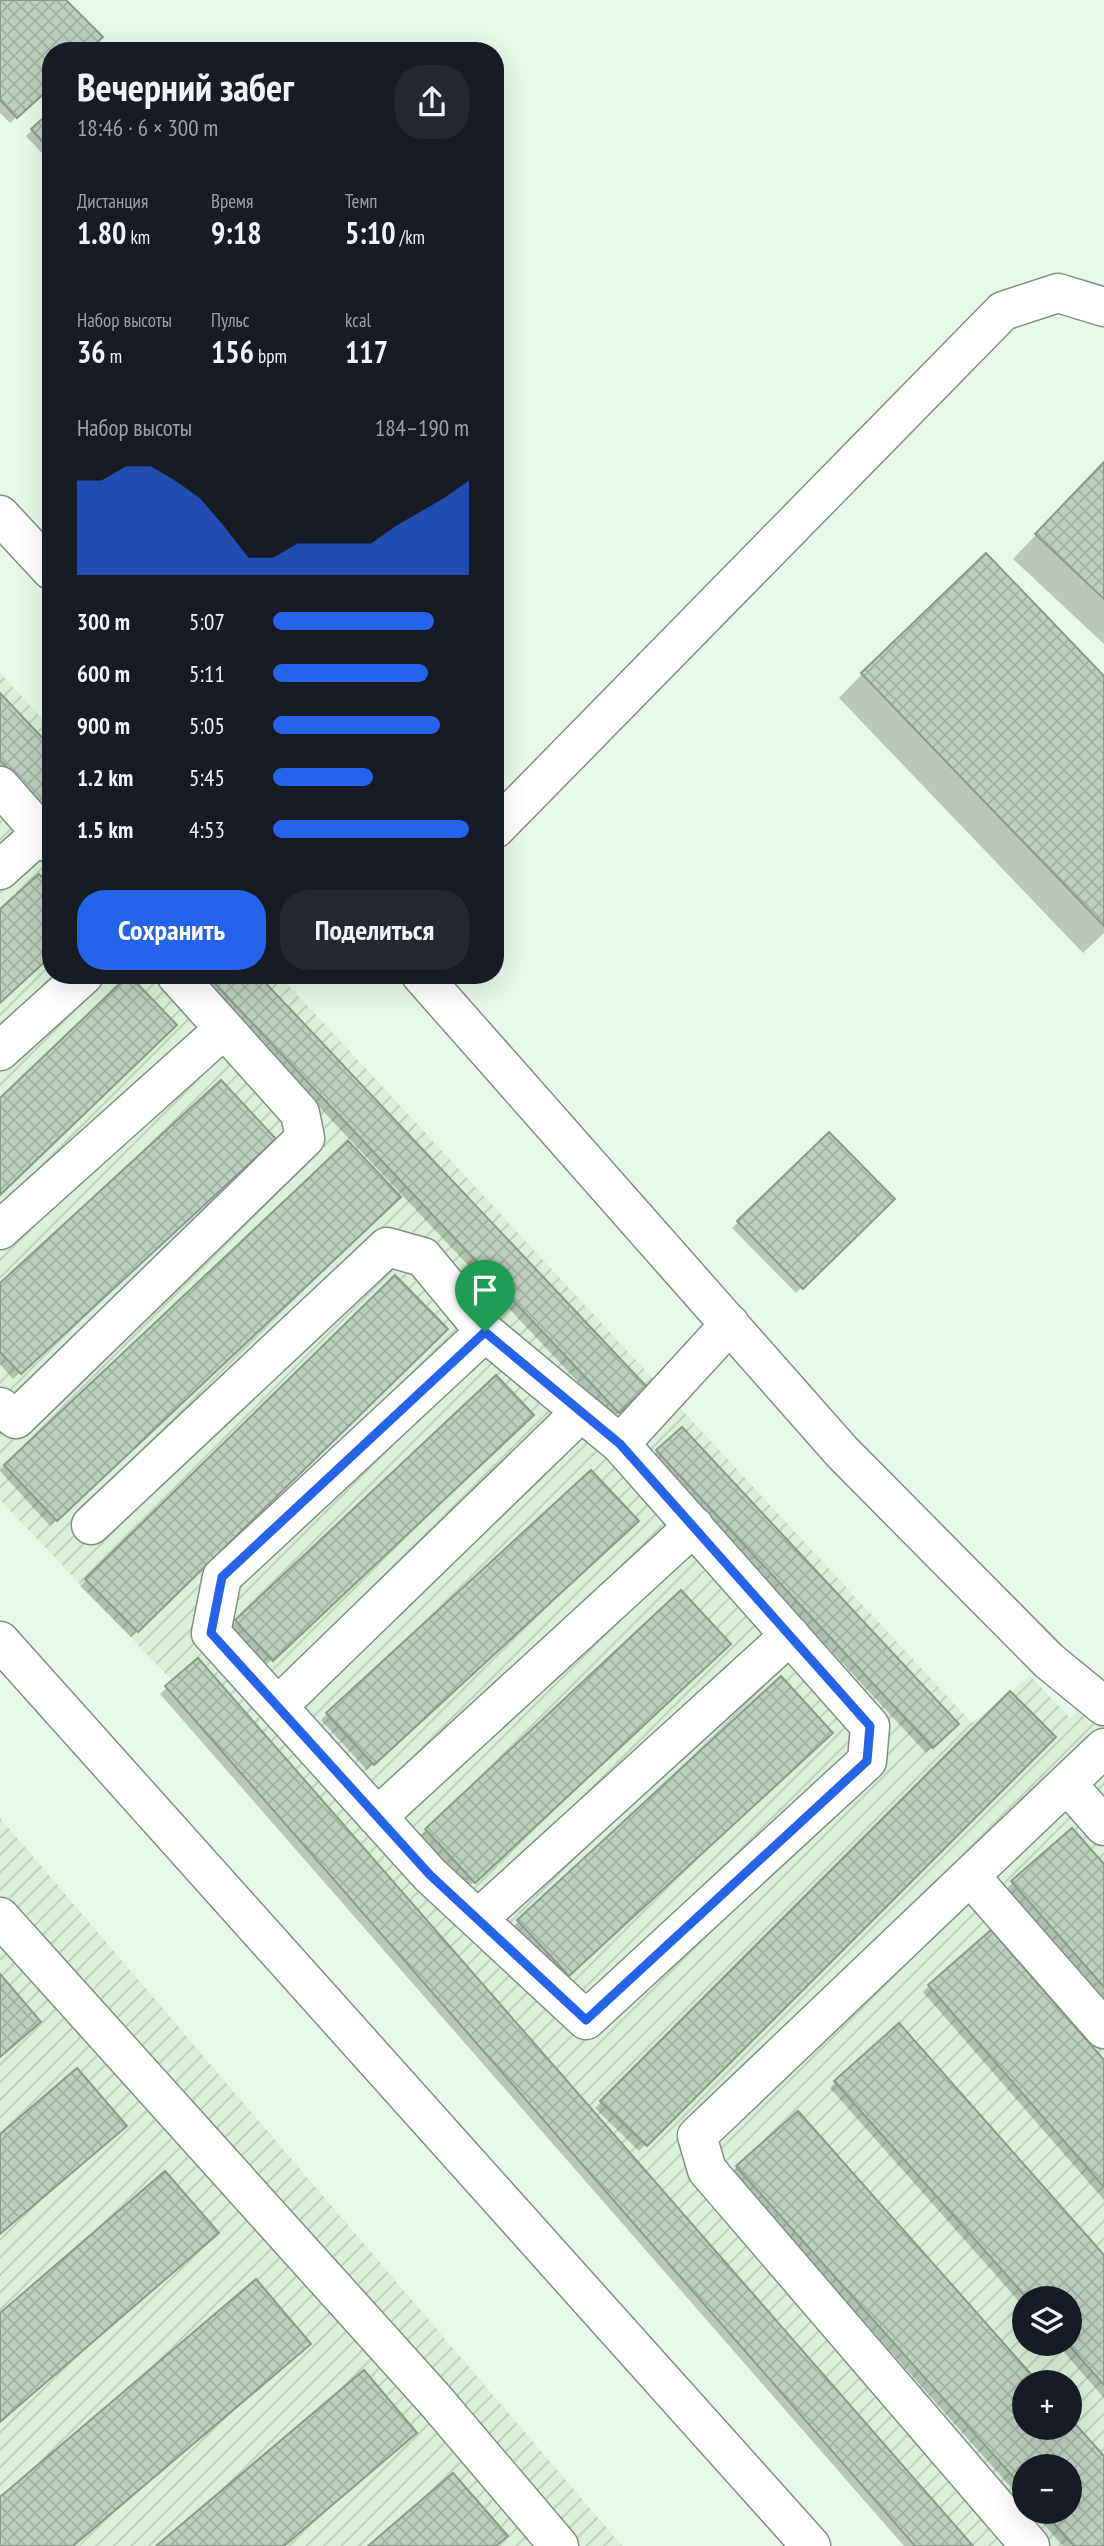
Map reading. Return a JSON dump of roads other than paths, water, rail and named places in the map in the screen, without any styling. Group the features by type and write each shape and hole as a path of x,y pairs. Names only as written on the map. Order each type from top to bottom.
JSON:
{"street":[{"path":"504,820 1003,310 1058,293 1104,307"},
{"path":"0,515 42,560"},
{"path":"0,786 42,834"},
{"path":"0,870 42,842"},
{"path":"0,1051 74,984"},
{"path":"0,1407 16,1419 305,1138 300,1113 184,984"},
{"path":"429,984 852,1461 1049,1661 1104,1706"},
{"path":"0,1230 224,1029"},
{"path":"91,1525 387,1247 423,1256 485,1332 620,1444 870,1726 867,1761 586,2020 430,1875 211,1633 222,1577 485,1332"},
{"path":"620,1444 730,1324"},
{"path":"278,1706 581,1412"},
{"path":"377,1817 694,1526"},
{"path":"478,1919 790,1635"},
{"path":"0,1641 811,2546"},
{"path":"1030,2546 707,2170 697,2136 1104,1748"},
{"path":"1067,1784 1104,1826"},
{"path":"970,1876 1104,2029"},
{"path":"0,1917 435,2400 559,2546"}]}
